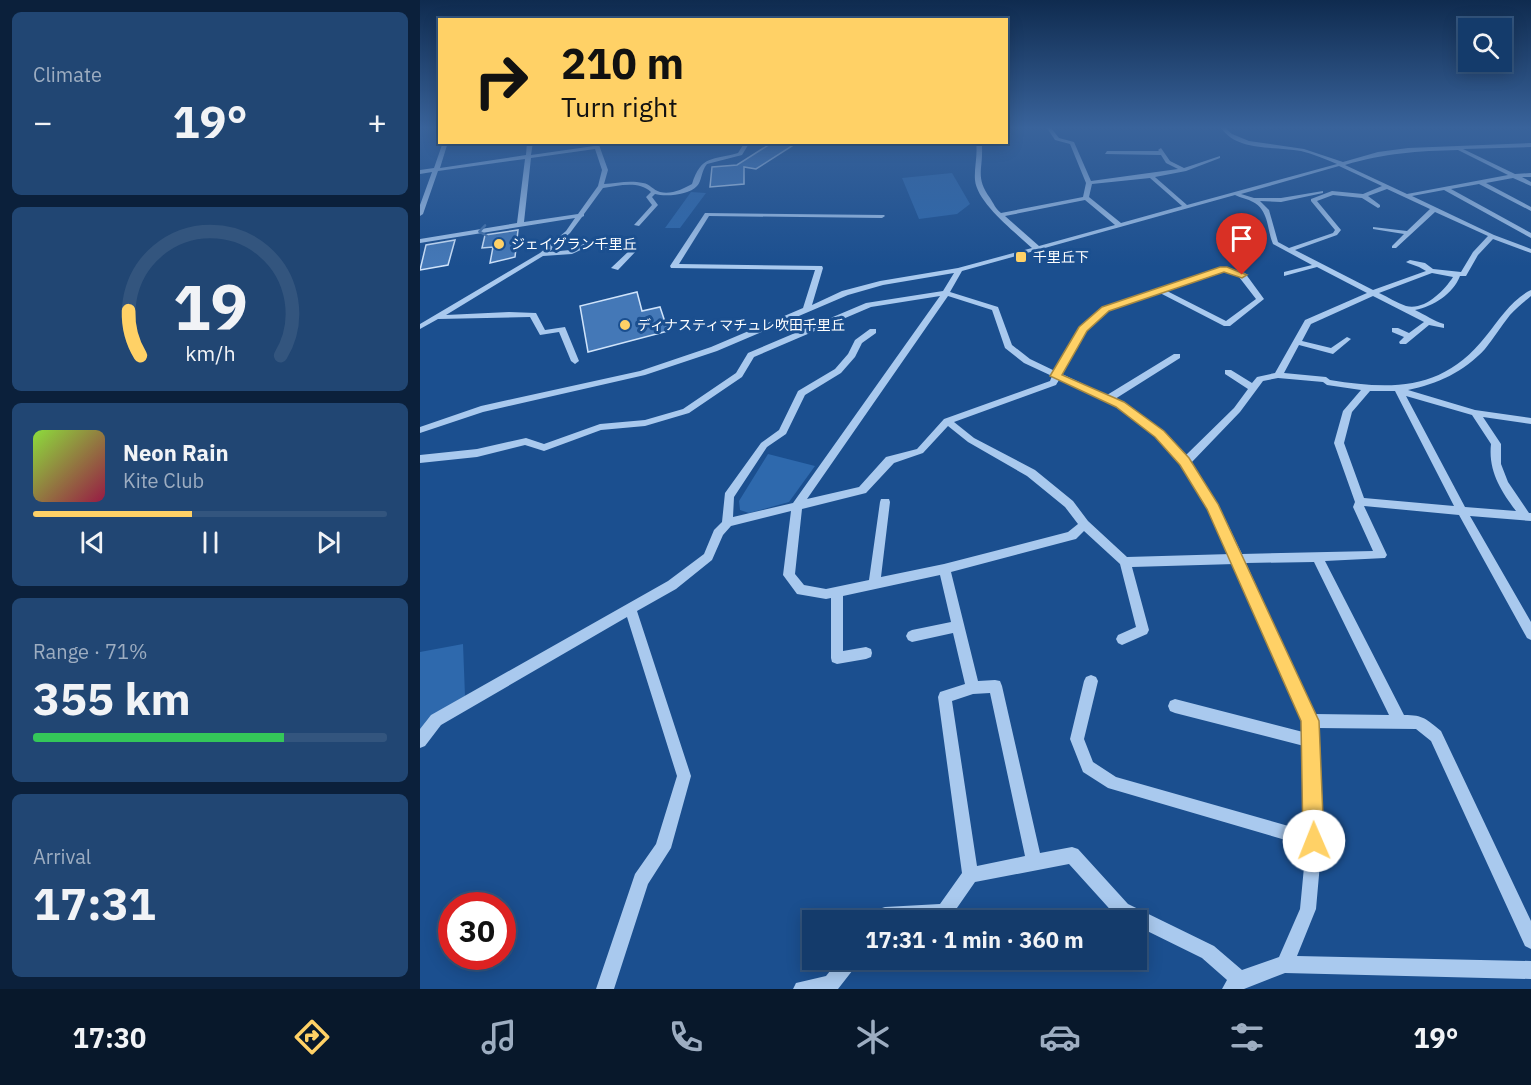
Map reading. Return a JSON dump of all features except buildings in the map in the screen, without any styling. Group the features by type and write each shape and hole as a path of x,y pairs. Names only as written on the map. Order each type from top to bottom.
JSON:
{"street":[{"path":"420,214 434,174"},
{"path":"520,225 526,174"},
{"path":"420,327 542,254 568,232 582,215 601,186 604,174"},
{"path":"601,186 648,185 654,192 668,194 695,185 697,174"},
{"path":"979,174 978,182 981,190 989,199 991,207 1038,249"},
{"path":"1085,174 1089,183 1086,198"},
{"path":"1089,183 1161,174"},
{"path":"420,430 481,409 642,373 714,349 845,293 883,283 959,270 1306,174"},
{"path":"1363,174 1492,236 1531,251"},
{"path":"1510,174 1531,184"},
{"path":"1408,195 1531,175"},
{"path":"1151,176 1186,207"},
{"path":"1480,182 1531,209"},
{"path":"1235,194 1256,199 1281,200 1329,191 1365,196 1388,186"},
{"path":"1446,189 1531,236"},
{"path":"637,225 655,205 649,197 654,192"},
{"path":"1289,250 1335,234 1338,230 1313,200 1332,193"},
{"path":"1365,196 1378,206"},
{"path":"999,215 1086,198 1121,226"},
{"path":"1256,199 1265,207 1275,243 1425,318 1428,322 1441,326"},
{"path":"1386,241 1395,245 1434,209"},
{"path":"806,310 819,268 674,266 707,214 882,216"},
{"path":"420,241 582,215"},
{"path":"1375,228 1408,233"},
{"path":"1410,262 1422,265 1431,271 1463,274 1477,256 1478,250 1492,236"},
{"path":"1514,245 1531,241"},
{"path":"542,254 579,250 588,244 636,248 615,268"},
{"path":"1287,274 1318,265"},
{"path":"420,741 435,720 672,585 708,557 718,533 727,523 862,490 890,460 920,452 947,421 1053,383 1083,329 1106,309 1160,290 1224,269 1242,275 1260,299 1227,324 1160,290"},
{"path":"959,270 946,293 797,505 789,575 801,590 826,594 944,569 1072,536 1084,524"},
{"path":"1278,375 1308,322 1373,293 1431,271"},
{"path":"1406,309 1418,309 1442,296 1457,277 1453,274"},
{"path":"1400,391 1439,379 1476,353 1509,311 1531,292"},
{"path":"420,459 477,453 526,441 544,448 600,427 645,423 686,411 739,375 751,355 869,305 946,293 995,309 1008,346 1026,362 1120,405 1160,434 1185,462 1214,507 1239,560 1310,721 1314,841 1308,909 1285,964"},
{"path":"437,317 460,319 514,313 533,315 543,333 562,329 575,361"},
{"path":"1395,330 1406,339 1428,322"},
{"path":"727,523 729,496 764,446 783,432 801,393 838,371 852,355 858,342 873,331"},
{"path":"1297,342 1333,351 1347,339"},
{"path":"1108,399 1177,356"},
{"path":"1228,372 1253,388"},
{"path":"1185,462 1237,410 1260,379 1278,375 1326,380 1367,389 1400,391 1475,412 1531,421"},
{"path":"1125,562 1381,555 1358,507 1360,502 1339,443 1348,411 1367,389"},
{"path":"1400,391 1462,511 1531,634"},
{"path":"1475,412 1496,444 1493,457 1504,486 1528,517"},
{"path":"947,421 971,440 1031,473 1069,504 1084,524 1125,562 1143,630 1122,639"},
{"path":"874,584 885,501"},
{"path":"1360,502 1528,517"},
{"path":"1317,557 1399,720"},
{"path":"944,569 973,688"},
{"path":"837,592 837,658 866,653"},
{"path":"605,989 640,880 663,848 684,776 630,608"},
{"path":"912,636 958,626"},
{"path":"1091,681 1077,740 1089,767 1113,783 1314,841"},
{"path":"945,910 970,875 945,697 973,688 995,686 1034,862"},
{"path":"1175,706 1311,741"},
{"path":"1310,721 1399,720 1418,722 1436,736 1531,940"},
{"path":"970,875 1072,855 1122,910 1208,952 1235,984 1285,964 1531,970"},
{"path":"802,989 831,984 842,970"}],"shaded area":[{"path":"953,174 970,204 957,214 919,219 902,178"},
{"path":"691,192 706,193 680,228 665,228"},
{"path":"768,454 815,466 789,502 749,513 740,510 739,501"},
{"path":"463,644 465,696 428,719 420,731 420,652"}],"place":[{"name":"ジェイグラン千里丘","path":"499,244"},
{"name":"千里丘下","path":"1021,257"},
{"name":"ディナスティマチュレ吹田千里丘","path":"625,325"}],"route":[{"path":"1242,275 1224,269 1106,309 1083,329 1056,376 1120,405 1160,434 1185,462 1214,507 1310,721 1314,841"}]}
